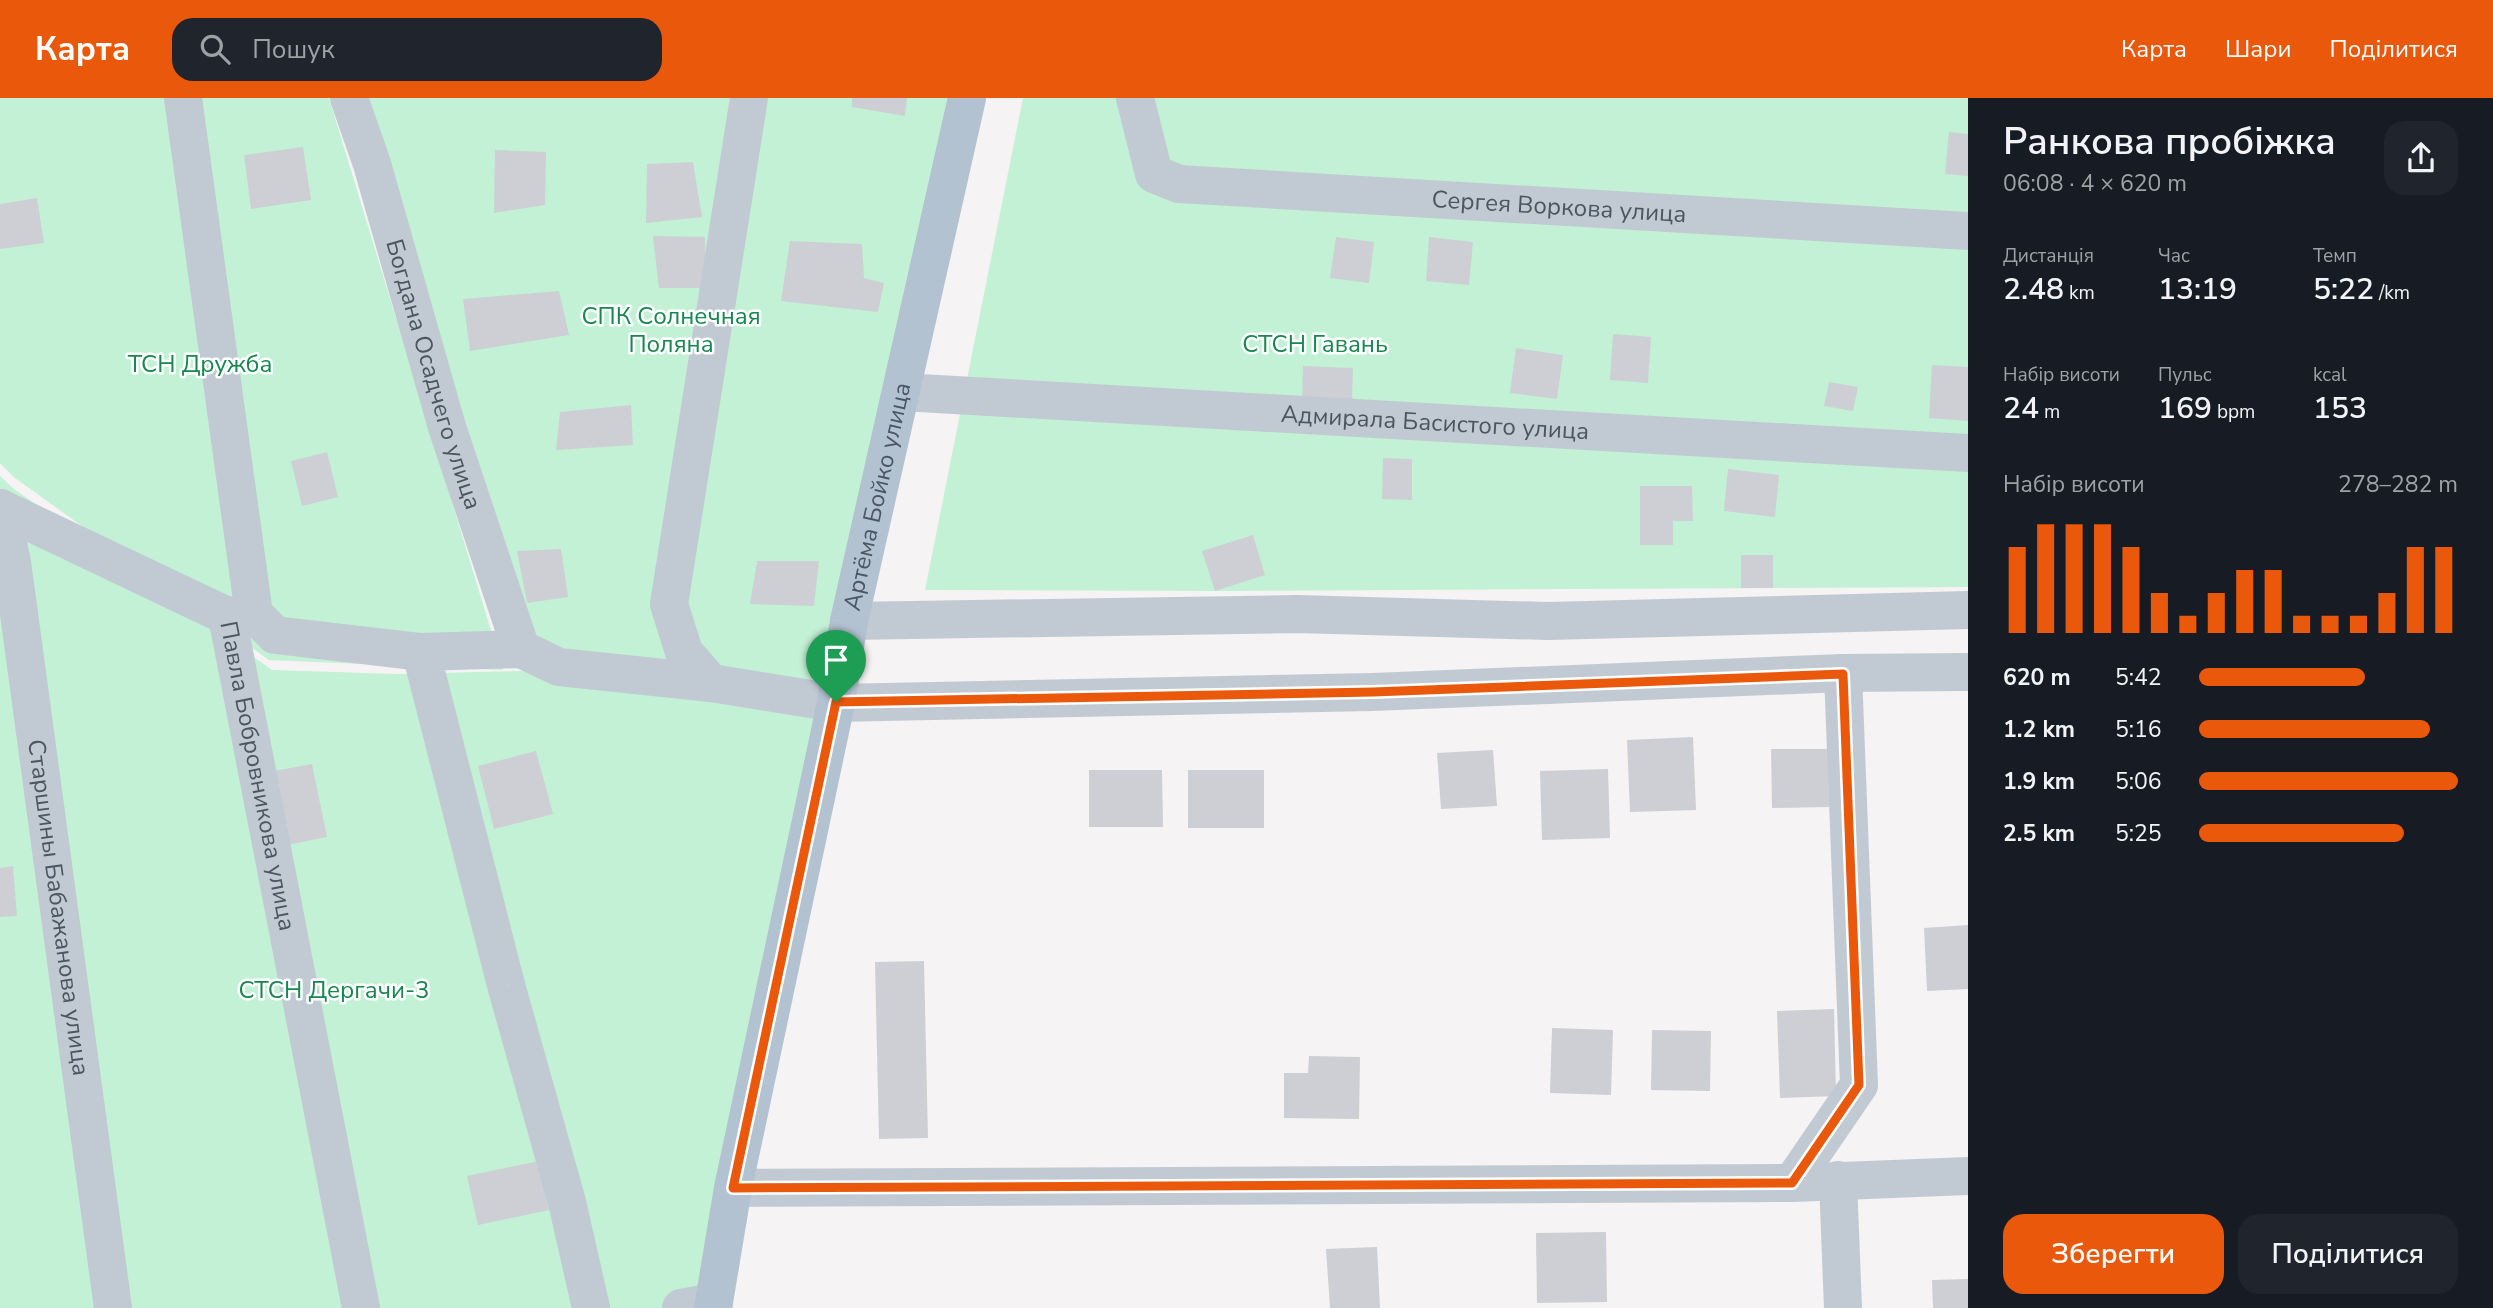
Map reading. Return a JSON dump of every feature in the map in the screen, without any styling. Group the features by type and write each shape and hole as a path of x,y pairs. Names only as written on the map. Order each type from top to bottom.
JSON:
{"main road":[{"name":"Артёма Бойко улица","path":"702,1306 733,1188 836,702 849,621 967,98"}],"street":[{"name":"Павла Бобровникова улица","path":"183,98 240,615 361,1308"},
{"name":"Богдана Осадчего улица","path":"349,98 372,164 447,427 521,649"},
{"path":"711,683 684,652 669,604 749,98"},
{"name":"Сергея Воркова улица","path":"1135,98 1154,174 1179,184 1968,231"},
{"name":"Адмирала Басистого улица","path":"902,392 1968,453"},
{"path":"0,508 240,615 275,635 421,652 521,649 559,667 711,683 836,702 1373,692 1843,674 1968,672"},
{"name":"Старшины Бабажанова улица","path":"0,508 12,562 113,1308"},
{"path":"849,621 1297,614 1548,621 1968,610"},
{"path":"421,652 506,985 567,1202 591,1308"},
{"path":"1792,1183 1859,1085 1843,674"},
{"path":"733,1188 1792,1183 1968,1176"},
{"path":"1838,1180 1843,1308"}],"green space":[{"name":"ТСН Дружба","path":"0,98 329,98 503,670 269,660 15,478 0,463"},
{"name":"СПК Солнечная Поляна","path":"355,98 957,98 827,695 529,642"},
{"name":"СТСН Гавань","path":"1023,98 1968,98 1968,587 925,590"},
{"name":"СТСН Дергачи-3","path":"0,476 14,489 272,670 397,674 520,671 822,708 697,1308 0,1308"}],"building":[{"path":"852,98 907,98 905,116 852,107"},
{"path":"1949,132 1968,134 1968,176 1945,174"},
{"path":"303,147 311,200 251,209 244,155"},
{"path":"495,150 546,152 545,205 494,213"},
{"path":"693,162 702,217 646,223 647,164"},
{"path":"37,198 44,243 0,249 0,204"},
{"path":"653,236 705,237 705,288 659,288"},
{"path":"1336,237 1374,242 1369,283 1330,278"},
{"path":"1429,237 1473,242 1469,285 1426,281"},
{"path":"790,241 862,244 864,278 884,283 878,312 781,301"},
{"path":"559,291 569,335 470,351 463,299"},
{"path":"1613,334 1651,337 1648,383 1610,380"},
{"path":"1516,348 1563,355 1557,399 1510,393"},
{"path":"1932,365 1968,367 1968,421 1929,418"},
{"path":"1303,366 1353,368 1352,402 1302,400"},
{"path":"1829,382 1858,387 1853,411 1824,406"},
{"path":"631,405 633,445 556,450 560,412"},
{"path":"327,452 338,497 302,506 291,461"},
{"path":"1383,458 1412,459 1412,500 1382,499"},
{"path":"1728,469 1779,475 1775,517 1724,511"},
{"path":"1640,486 1692,486 1693,521 1673,521 1673,545 1640,545"},
{"path":"1253,535 1265,575 1215,591 1202,551"},
{"path":"561,549 568,597 527,603 517,551"},
{"path":"1741,555 1773,555 1773,588 1741,588"},
{"path":"757,561 819,561 814,606 750,604"},
{"path":"1693,737 1696,810 1630,812 1627,740"},
{"path":"1771,749 1828,749 1829,807 1772,808"},
{"path":"1493,750 1497,806 1441,809 1437,753"},
{"path":"536,751 553,814 494,829 478,766"},
{"path":"312,764 327,837 272,848 258,774"},
{"path":"1608,769 1610,838 1542,840 1540,771"},
{"path":"1089,770 1162,770 1163,827 1089,827"},
{"path":"1188,770 1264,770 1264,828 1188,828"},
{"path":"13,866 17,916 0,917 0,868"},
{"path":"1968,925 1968,989 1927,991 1924,928"},
{"path":"924,961 928,1138 879,1139 875,962"},
{"path":"1834,1009 1836,1096 1780,1098 1777,1011"},
{"path":"1552,1028 1613,1030 1611,1095 1550,1093"},
{"path":"1652,1030 1711,1031 1710,1091 1651,1090"},
{"path":"1309,1056 1360,1057 1359,1119 1284,1118 1284,1073 1308,1073"},
{"path":"539,1161 549,1210 478,1225 467,1176"},
{"path":"1606,1232 1607,1302 1537,1303 1536,1233"},
{"path":"1377,1247 1380,1308 1330,1308 1326,1249"},
{"path":"1968,1279 1968,1308 1933,1308 1932,1280"}],"route":[{"path":"1843,674 1859,1085 1792,1183 733,1188 836,702 1373,692 1843,674"}]}
